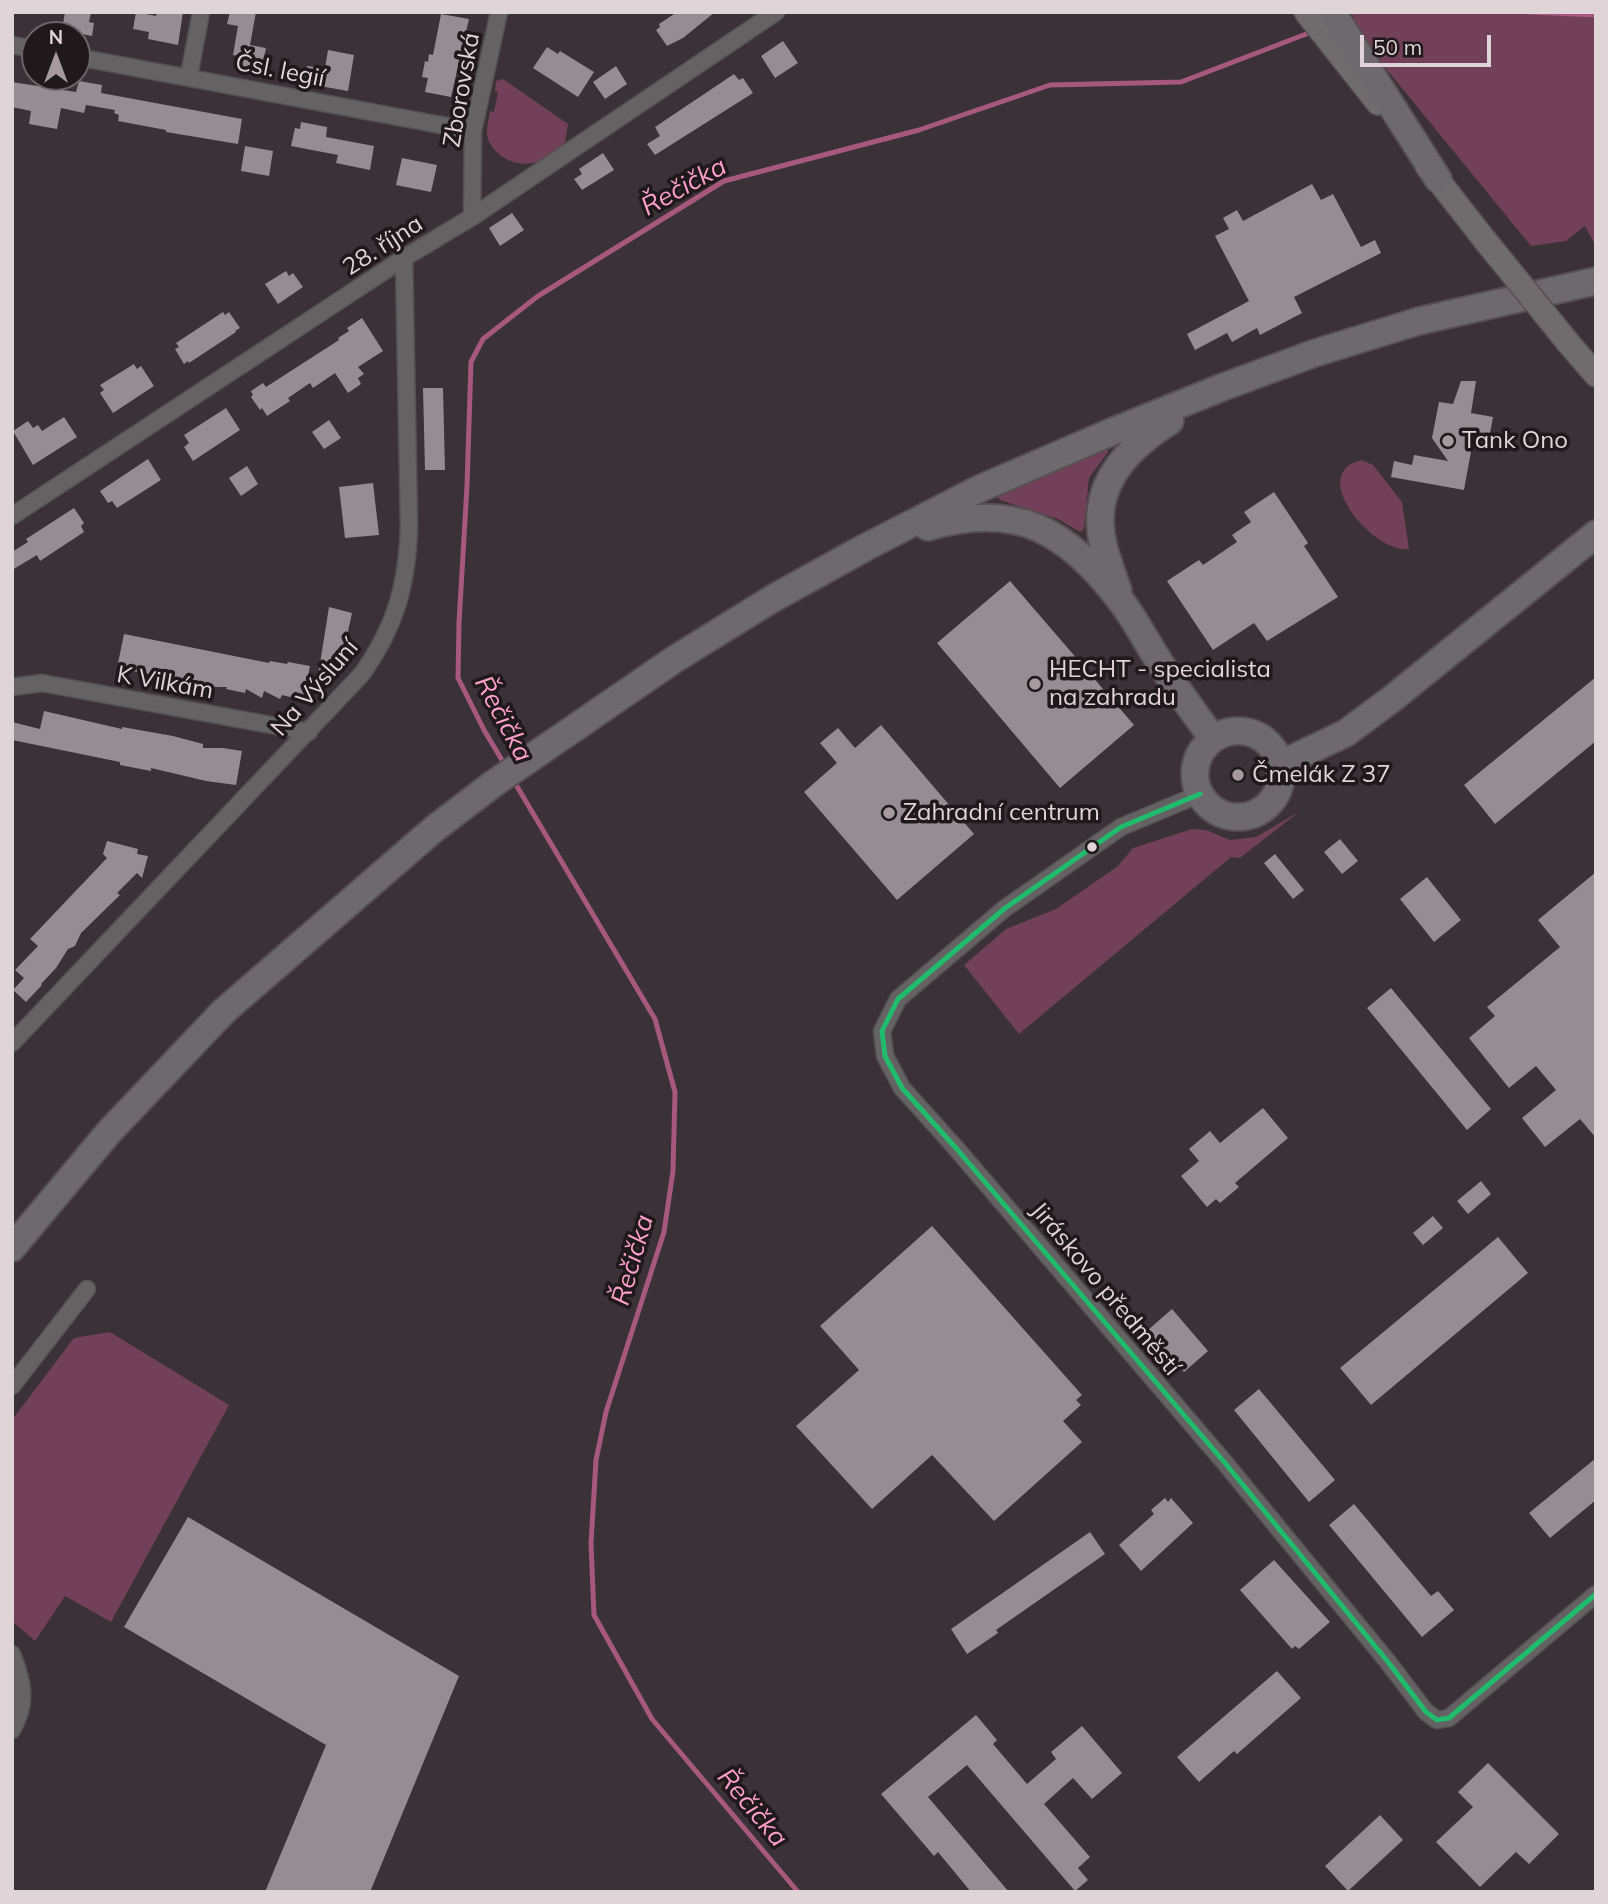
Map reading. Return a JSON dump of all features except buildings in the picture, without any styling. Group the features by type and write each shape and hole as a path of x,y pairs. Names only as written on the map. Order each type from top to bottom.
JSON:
{"main road":[{"path":"1306,12 1484,239 1596,375"},
{"path":"1332,12 1438,179"},
{"path":"12,1248 109,1132 224,1011 424,837 493,785 674,659 805,580 866,547 979,489 1108,433 1315,353 1393,328 1596,281"},
{"path":"1122,601 1103,546 1101,511 1108,482 1117,466 1143,438 1223,387"},
{"path":"866,547 954,519 978,516 1018,520 1037,527 1078,552 1122,601 1165,671 1213,739"},
{"path":"1281,764 1346,733 1596,534"},
{"path":"1230,732 1256,734 1276,752 1281,764 1282,778 1271,803 1247,816 1233,817 1208,805 1200,794 1196,781 1195,768 1200,755 1213,739 1230,732"}],"street":[{"path":"189,76 201,12"},
{"name":"Zborovská","path":"472,217 473,131 499,12"},
{"name":"28. října","path":"12,516 404,258 472,217 776,12"},
{"name":"Čsl. legií","path":"91,59 473,131"},
{"name":"Na Výsluní","path":"12,1043 362,674 377,653 393,621 408,562 404,258"},
{"name":"K Vilkám","path":"12,687 42,683 309,732"},
{"name":"Jiráskovo předměstí","path":"1200,794 1121,827 1004,909 898,999 882,1031 885,1056 902,1088 1225,1463 1426,1712 1437,1720 1449,1718 1596,1594"},
{"path":"12,1386 87,1289"},
{"path":"12,1654 22,1681 22,1713 12,1730"}],"shaded area":[{"path":"1351,12 1596,12 1596,247 1585,226 1566,241 1531,246 1365,43"},
{"path":"503,79 568,124 565,143 536,162 522,164 508,160 491,146 488,139 490,111 494,112 498,92 495,91 496,81"},
{"path":"1106,446 1108,452 1089,478 1084,529 1080,532 1058,519 1000,500 995,494"},
{"path":"1362,460 1373,465 1402,502 1409,549 1395,547 1379,539 1351,511 1343,495 1340,480 1346,468"},
{"path":"1300,811 1240,858 1231,857 1019,1034 964,965 1006,929 1056,909 1118,866 1133,848 1192,829 1206,830 1230,840 1256,837"},
{"path":"110,1332 229,1405 111,1622 65,1596 35,1641 12,1621 12,1420 74,1338"}],"waterway":[{"name":"Řečička","path":"1530,12 1596,15"},
{"name":"Řečička","path":"506,767 458,678 471,362 483,339 538,296 724,181 919,130 1050,85 1181,82 1314,31"},
{"name":"Řečička","path":"512,778 655,1019 675,1092 673,1171 664,1232 606,1412 596,1460 591,1543 594,1615 652,1719 798,1892"}],"transit line":[{"path":"1200,794 1121,827 1004,909 898,999 882,1031 885,1056 902,1088 1225,1463 1426,1712 1437,1720 1449,1718 1596,1594"}],"place":[{"name":"Tank Ono","path":"1448,441"},
{"name":"HECHT - specialista na zahradu","path":"1035,684"},
{"name":"Čmelák Z 37","path":"1238,775"},
{"name":"Zahradní centrum","path":"889,813"}]}
